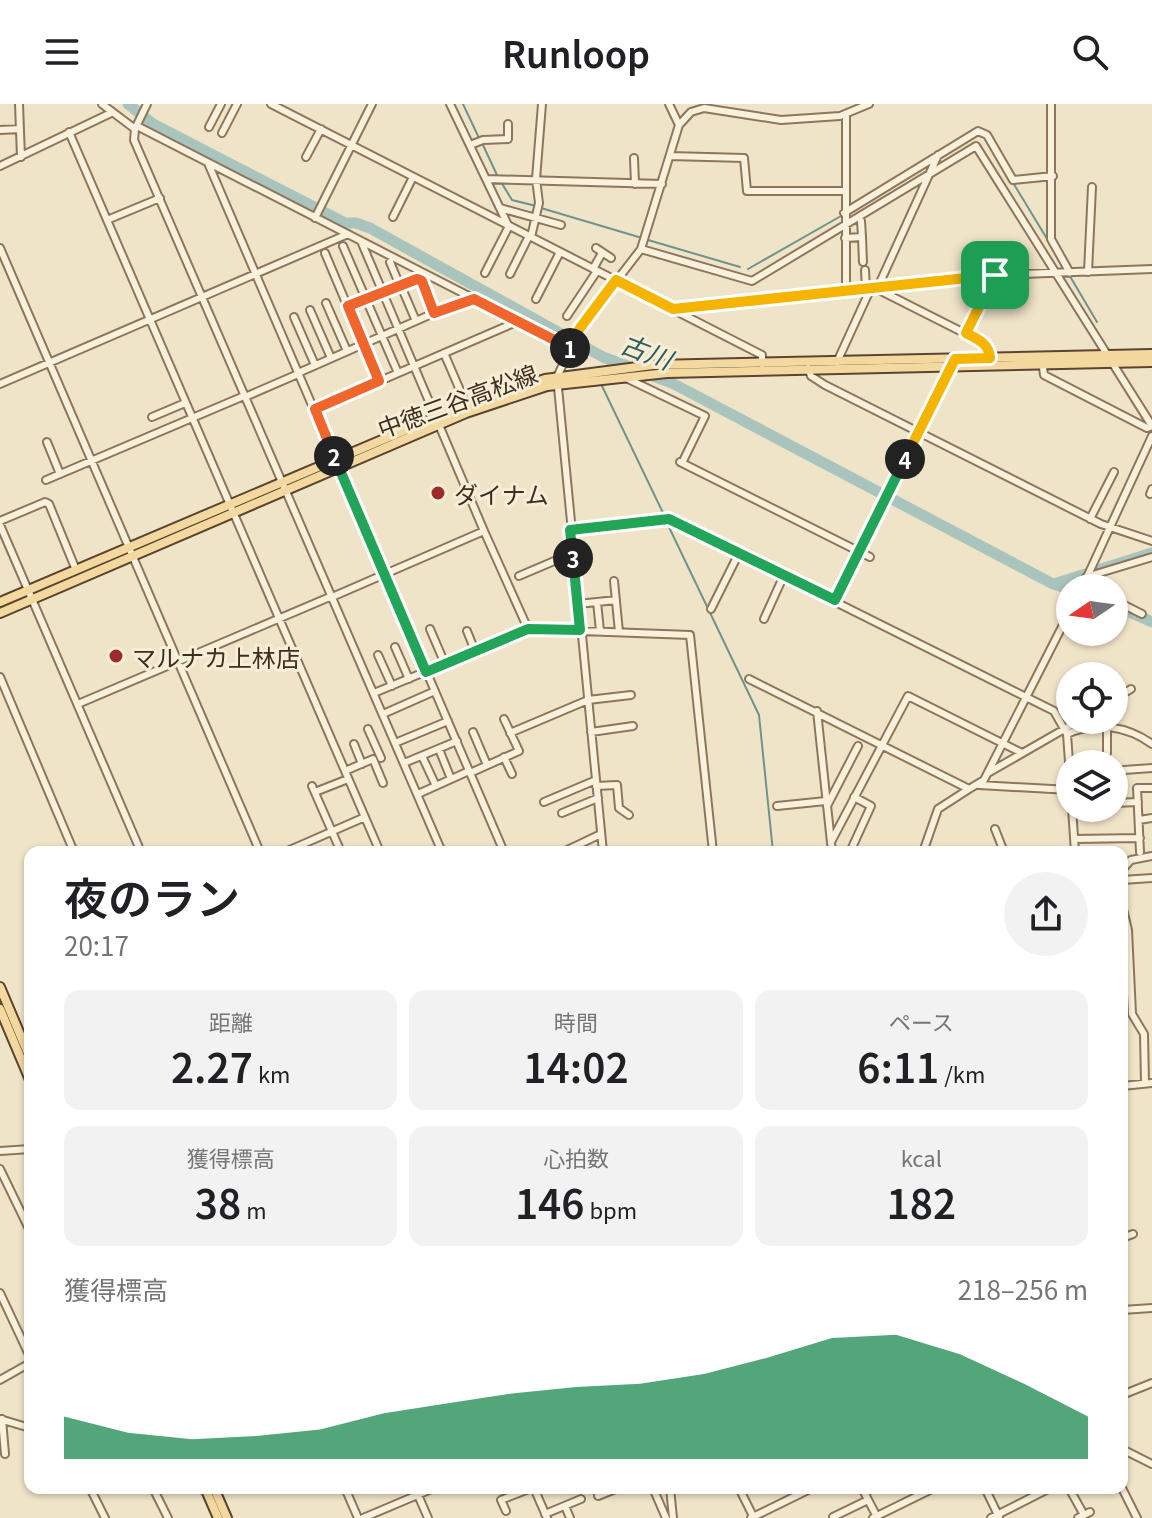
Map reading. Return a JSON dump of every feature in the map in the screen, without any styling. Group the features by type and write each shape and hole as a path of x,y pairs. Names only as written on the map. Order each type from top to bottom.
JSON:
{"main road":[{"name":"中徳三谷高松線","path":"1108,360 1152,354"},
{"name":"中徳三谷高松線","path":"437,421 466,404 610,369 653,365 762,367 1108,360 1152,362"},
{"name":"中徳三谷高松線","path":"808,366 837,362 953,363"},
{"name":"中徳三谷高松線","path":"0,613 130,552 437,421 556,381 762,367"},
{"name":"中徳三谷高松線","path":"0,602 76,570 130,552"},
{"path":"0,987 24,1044"},
{"path":"0,1009 24,1066"},
{"path":"208,1494 221,1517"},
{"path":"215,1494 221,1517"}],"street":[{"path":"19,104 21,157"},
{"path":"102,104 136,128 571,347"},
{"path":"157,104 147,107 136,128 134,140 440,846"},
{"path":"221,104 211,124 223,131 237,104"},
{"path":"271,104 762,355 762,367"},
{"path":"315,218 372,104"},
{"path":"450,104 509,226"},
{"path":"510,274 530,237 536,218 542,104"},
{"path":"669,104 679,125"},
{"path":"602,846 556,381 580,328 641,249 679,125 691,112 704,108 781,120 846,114 869,104"},
{"path":"1051,104 1051,239 1070,273"},
{"path":"0,166 111,113"},
{"path":"846,114 849,185 844,191 846,292"},
{"path":"470,145 483,140 508,139 508,124"},
{"path":"0,130 20,129"},
{"path":"306,157 321,129"},
{"path":"844,213 983,131 1013,180 1053,176"},
{"path":"69,132 377,846"},
{"path":"641,249 752,281 976,146 981,149 1108,360 1152,426 1147,428 1044,375 1042,361"},
{"path":"837,362 938,155"},
{"path":"670,156 744,158 747,191 844,191"},
{"path":"634,158 635,184"},
{"path":"208,163 501,846"},
{"path":"393,217 413,177"},
{"path":"486,179 662,184"},
{"path":"1088,272 1092,187"},
{"path":"107,220 160,198"},
{"path":"500,208 561,225"},
{"path":"861,221 863,262"},
{"path":"485,273 509,226"},
{"path":"0,384 348,234"},
{"path":"845,238 862,237"},
{"path":"361,241 528,629"},
{"path":"343,246 398,373"},
{"path":"0,248 3,264 50,363 257,846"},
{"path":"567,316 595,270 599,251 611,258"},
{"path":"536,299 560,252"},
{"path":"325,253 379,381"},
{"path":"390,262 416,321"},
{"path":"673,309 995,275 1152,269"},
{"path":"865,270 871,289 982,342 990,350 990,362"},
{"path":"337,281 355,274"},
{"path":"966,333 995,275"},
{"path":"348,306 417,279 422,281 434,313"},
{"path":"46,480 434,313 474,299"},
{"path":"326,303 347,351"},
{"path":"310,310 331,358"},
{"path":"294,317 315,365"},
{"path":"315,409 514,323"},
{"path":"301,333 317,326"},
{"path":"444,353 466,404"},
{"path":"838,601 953,363"},
{"path":"808,366 825,385 1090,519 1152,541"},
{"path":"621,375 705,416 681,462 870,557"},
{"path":"152,417 185,403"},
{"path":"1088,574 1152,436"},
{"path":"47,442 60,474"},
{"path":"1090,519 1114,472"},
{"path":"76,570 49,504 45,502 0,523 138,846"},
{"path":"570,530 665,520 838,601 1056,714"},
{"path":"78,704 484,531"},
{"path":"519,576 573,553"},
{"path":"711,609 739,553"},
{"path":"1088,574 1152,557"},
{"path":"764,619 784,575"},
{"path":"614,581 619,632"},
{"path":"578,604 616,600"},
{"path":"597,602 600,631"},
{"path":"1128,607 1142,614"},
{"path":"430,629 445,664"},
{"path":"374,693 528,629 690,635 712,846"},
{"path":"467,631 475,651"},
{"path":"979,785 1056,639"},
{"path":"395,647 409,679"},
{"path":"378,655 392,686"},
{"path":"0,677 71,846"},
{"path":"749,679 969,789"},
{"path":"383,714 435,691"},
{"path":"510,733 588,700 631,695"},
{"path":"831,842 908,696 1022,753"},
{"path":"817,711 831,846"},
{"path":"418,794 519,751 504,719"},
{"path":"338,846 314,789 347,775 362,764 377,760 448,721"},
{"path":"591,732 621,725 633,726"},
{"path":"368,729 383,783"},
{"path":"473,732 487,765"},
{"path":"1128,732 1152,744"},
{"path":"988,773 1060,734"},
{"path":"404,763 457,741"},
{"path":"354,744 362,764"},
{"path":"827,803 858,746"},
{"path":"439,749 451,779"},
{"path":"422,756 436,786"},
{"path":"504,757 512,774"},
{"path":"1128,770 1152,768"},
{"path":"544,802 596,783 617,785 619,808 629,815"},
{"path":"925,846 938,809 969,789 979,785 1010,790 1056,790"},
{"path":"1140,852 1137,788 1152,788"},
{"path":"853,846 871,806 854,797"},
{"path":"562,813 598,798"},
{"path":"1128,802 1138,802"},
{"path":"777,806 827,803"},
{"path":"304,846 365,817"},
{"path":"1139,820 1152,818"},
{"path":"1073,822 1075,846"},
{"path":"995,829 1002,846"},
{"path":"576,846 601,834"},
{"path":"1074,839 1140,838"},
{"path":"1128,863 1152,856"},
{"path":"1128,880 1152,878"},
{"path":"1128,930 1134,1018 1144,1034 1148,1083 1128,1085"},
{"path":"1128,1018 1134,1018"},
{"path":"0,1151 24,1149"},
{"path":"0,1169 24,1219"},
{"path":"1128,1236 1133,1234"},
{"path":"0,1293 24,1344"},
{"path":"1128,1310 1152,1308"},
{"path":"0,1380 24,1366"},
{"path":"1128,1393 1152,1383"},
{"path":"5,1454 1,1419 24,1426"},
{"path":"1128,1452 1152,1464"},
{"path":"93,1494 105,1518"},
{"path":"156,1494 168,1518"},
{"path":"348,1494 360,1518 412,1494"},
{"path":"417,1494 428,1518"},
{"path":"506,1511 501,1500 516,1494"},
{"path":"535,1494 546,1516 581,1499"},
{"path":"598,1496 602,1494"},
{"path":"656,1494 666,1518"},
{"path":"671,1494 673,1518"},
{"path":"742,1494 753,1518 800,1494"},
{"path":"865,1494 876,1517 922,1494"},
{"path":"987,1494 996,1517 1039,1494"},
{"path":"1072,1494 1084,1515"},
{"path":"1125,1494 1137,1518"},
{"path":"833,1517 868,1500"},
{"path":"565,1506 570,1518"}],"waterway":[{"name":"古川","path":"128,104 153,124 345,223 370,228 603,357 672,383 1056,585"},
{"path":"463,104 479,138"},
{"path":"482,143 497,175"},
{"path":"1012,181 1052,247"},
{"path":"501,182 512,200 536,206"},
{"path":"541,208 642,238"},
{"path":"748,269 841,216"},
{"path":"648,240 740,267"},
{"path":"1071,278 1097,322"},
{"path":"587,348 587,358"},
{"path":"602,386 665,517"},
{"path":"667,523 759,715 772,846"},
{"path":"1054,584 1152,553"},
{"name":"古川","path":"1128,611 1152,622"}],"place":[{"name":"ダイナム","path":"438,493"},
{"name":"マルナカ上林店","path":"116,656"}],"route":[{"path":"995,275 966,333 990,350 990,358 955,359 835,600 669,519 570,530 580,630 528,629 426,672 315,409 379,381 348,306 417,279 422,281 434,313 439,314 474,299 570,348 580,328 616,280 673,309 995,275"}]}
